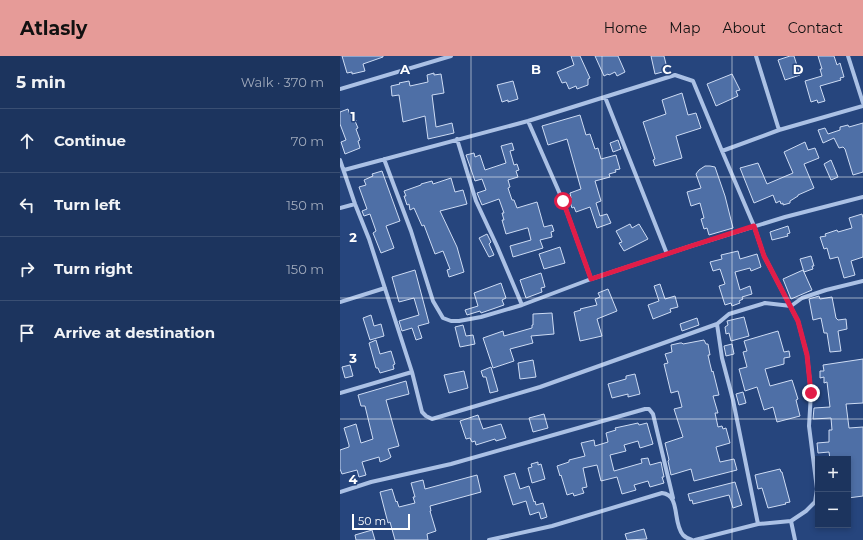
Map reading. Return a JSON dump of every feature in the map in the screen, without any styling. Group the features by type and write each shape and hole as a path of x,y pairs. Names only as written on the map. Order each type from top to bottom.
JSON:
{"street":[{"path":"340,89 450,56"},
{"path":"756,56 779,130"},
{"path":"848,56 863,103"},
{"path":"340,492 371,482 451,464 645,408 649,409 653,414 673,498 678,526 684,538 693,540 758,524 791,521 806,511 815,502 817,489 809,426 811,393 807,355 798,321 764,256 754,226 694,81 675,75 528,121 344,170"},
{"path":"605,97 667,254"},
{"path":"722,151 779,130 863,106"},
{"path":"528,121 563,201 591,279"},
{"path":"457,139 476,200 522,305"},
{"path":"384,159 411,231 433,301 443,318 451,321 459,321 522,305 591,279 754,226 863,197"},
{"path":"340,160 385,288 412,372 422,412 432,419 540,387 718,324 729,314 765,303 791,306 802,298 826,290 863,281"},
{"path":"340,208 355,204"},
{"path":"340,302 385,288"},
{"path":"718,324 722,358 733,400 758,524"},
{"path":"340,393 412,372"},
{"path":"489,540 552,526 662,493 668,494 673,498"},
{"path":"791,521 795,540"}],"building":[{"path":"342,56 383,57 363,64 365,71 352,74 352,72 347,73"},
{"path":"571,56 580,56 590,78 588,79 588,85 577,89 576,86 569,89 566,82 562,83 557,72 574,65"},
{"path":"595,56 618,56 625,72 617,76 615,72 604,76"},
{"path":"651,56 664,56 667,68 665,69 666,71 655,74"},
{"path":"794,56 800,75 785,80 778,60"},
{"path":"818,56 834,56 837,65 840,63 844,77 840,78 841,80 820,86 825,101 818,103 817,100 811,102 805,81 822,76 820,69 822,69"},
{"path":"434,73 434,75 441,74 444,93 432,95 436,127 452,123 454,133 428,139 425,116 403,122 399,95 392,96 391,86 409,81 410,86 428,82 427,75"},
{"path":"732,74 740,90 736,91 738,96 716,106 707,84"},
{"path":"513,81 518,99 502,102 497,85"},
{"path":"682,93 688,115 696,113 701,128 676,136 682,158 655,166 653,160 655,159 643,122 666,114 662,100"},
{"path":"348,109 350,115 353,113 356,121 360,148 345,154 341,142 346,140 340,124 340,112"},
{"path":"580,115 586,135 590,134 595,149 598,148 601,159 616,155 620,169 609,174 610,177 595,181 601,201 596,203 600,216 607,214 611,223 597,228 590,207 576,212 574,207 572,208 569,199 571,198 570,193 581,189 567,139 548,145 542,126"},
{"path":"863,123 863,172 853,175 845,149 843,147 839,148 834,138 823,143 818,130 825,128 828,134 840,130 840,127 848,125 849,127"},
{"path":"618,140 621,149 613,152 610,143"},
{"path":"805,142 808,150 815,148 819,158 804,164 814,188 798,195 790,201 790,203 783,205 780,201 776,203 773,195 754,203 740,168 758,163 767,184 793,173 784,152"},
{"path":"512,143 514,150 510,151 514,165 517,164 519,170 516,171 518,177 508,180 510,187 508,188 512,200 514,200 517,208 537,202 544,227 552,225 554,231 551,232 552,237 540,240 543,248 513,257 510,246 531,240 528,228 506,234 502,220 504,220 502,213 504,213 499,199 482,205 477,193 486,190 482,179 475,181 466,155 474,153 475,157 480,155 485,170 506,163 501,146"},
{"path":"831,160 838,177 831,180 824,164"},
{"path":"705,166 715,167 725,196 733,228 709,235 707,228 704,229 701,219 704,218 700,203 691,206 687,192 701,188 696,174"},
{"path":"382,171 400,221 386,226 394,248 381,253 373,233 376,231 370,214 364,216 362,211 367,209 359,187 366,185 364,180 373,176 372,174"},
{"path":"451,178 455,192 463,190 467,204 440,211 457,247 464,272 449,277 447,270 450,269 443,251 435,254 424,225 422,226 414,208 410,210 409,204 407,205 404,191 421,184 432,181 433,184"},
{"path":"862,214 863,257 851,261 855,275 844,278 838,257 830,259 827,248 824,249 820,237 826,236 825,234 837,230 838,232 852,228 849,218"},
{"path":"630,224 632,228 639,224 648,239 624,251 619,243 622,242 616,231"},
{"path":"788,226 790,233 787,234 788,236 772,240 770,232"},
{"path":"487,234 491,242 489,244 494,255 489,257 479,238"},
{"path":"560,247 565,263 544,269 539,254"},
{"path":"738,251 740,259 757,254 761,267 751,271 750,268 735,272 740,290 750,286 752,294 742,297 743,299 739,301 740,303 732,306 731,303 725,305 719,286 725,284 720,269 713,271 710,262 722,259 721,255"},
{"path":"811,256 814,266 812,266 813,269 804,272 800,259"},
{"path":"415,270 429,323 418,326 422,338 416,340 412,328 402,331 399,321 419,315 414,298 399,302 392,277"},
{"path":"803,270 812,290 791,299 783,279"},
{"path":"541,273 545,287 541,288 542,292 526,298 520,280"},
{"path":"501,283 506,298 502,300 504,305 481,313 480,311 467,315 465,310 478,306 474,293"},
{"path":"660,284 665,299 675,296 678,307 670,309 671,312 653,319 648,305 659,301 654,286"},
{"path":"608,289 617,311 597,319 602,336 580,341 574,312 597,305 595,299 600,297 598,293"},
{"path":"819,296 820,299 832,297 836,318 838,320 846,319 847,329 838,331 841,351 830,352 827,333 824,333 821,318 813,320 809,299"},
{"path":"552,313 554,334 531,336 533,343 510,349 514,361 493,368 483,338 503,331 504,336 532,328 533,314"},
{"path":"371,315 374,326 381,324 384,336 370,340 363,318"},
{"path":"744,317 749,336 731,341 729,333 726,334 725,327 728,325 727,321"},
{"path":"697,318 699,325 682,331 680,324"},
{"path":"463,325 466,336 473,335 475,344 460,347 455,327"},
{"path":"778,331 784,352 789,351 790,357 784,358 784,364 765,369 770,386 792,380 798,399 796,400 800,416 777,422 773,407 764,410 757,387 745,391 739,369 747,367 743,352 747,351 744,341"},
{"path":"376,340 380,354 391,351 395,364 393,365 394,369 380,373 378,368 376,368 369,343"},
{"path":"704,340 706,344 708,344 710,355 708,355 719,395 713,396 718,413 715,413 718,427 722,426 723,429 726,428 730,443 716,447 720,462 734,459 737,470 694,481 691,469 671,475 665,443 683,437 674,409 682,407 678,391 671,393 664,364 668,363 665,354 672,352 671,345"},
{"path":"732,344 734,354 726,356 724,346"},
{"path":"863,359 863,403 846,404 849,428 863,427 863,496 851,498 851,456 830,456 829,452 818,453 817,443 829,442 829,430 832,430 831,418 813,419 814,408 830,407 827,382 824,383 824,377 820,378 820,371 824,371 823,365"},
{"path":"533,360 536,377 520,379 518,363"},
{"path":"350,365 353,376 345,378 342,367"},
{"path":"491,367 498,391 490,393 486,377 483,377 481,371"},
{"path":"464,371 468,388 449,393 444,375"},
{"path":"635,374 640,394 628,397 628,394 612,398 608,384 626,379 626,376"},
{"path":"406,381 409,394 386,400 399,446 388,449 391,457 388,459 380,462 379,457 362,462 366,475 359,477 357,470 342,474 340,469 340,450 349,447 344,428 356,424 361,443 373,439 365,406 361,406 358,395"},
{"path":"743,392 746,403 739,405 736,394"},
{"path":"544,414 548,428 533,432 529,418"},
{"path":"478,415 483,429 501,424 506,438 496,441 495,439 476,445 475,441 472,442 470,438 466,439 460,421"},
{"path":"638,423 639,425 647,423 653,444 640,448 638,441 624,445 626,451 610,455 614,471 642,463 641,459 648,458 650,465 661,462 664,483 650,487 648,481 634,485 636,490 622,494 617,477 601,481 597,465 583,468 587,487 582,488 584,493 574,496 573,493 567,495 557,466 569,462 569,460 585,456 581,443 594,440 595,446 608,442 606,433 616,430 615,428"},
{"path":"538,462 538,465 541,464 545,479 532,483 528,468 532,467 531,464"},
{"path":"780,469 790,502 768,508 762,488 758,489 755,475"},
{"path":"515,473 520,489 529,486 534,502 535,501 536,505 543,503 547,517 541,519 539,512 530,515 526,501 513,505 504,476"},
{"path":"477,475 481,492 430,506 436,531 427,534 428,540 395,540 390,522 388,523 380,492 392,489 399,507 415,503 411,483 423,480 425,489"},
{"path":"735,482 742,505 733,508 729,495 693,504 692,500 690,501 688,494"},
{"path":"644,529 647,539 627,540 625,534"},
{"path":"372,530 375,540 356,540 355,535"}],"route":[{"path":"563,201 591,279 754,226 764,256 798,321 807,355 811,393"}]}
